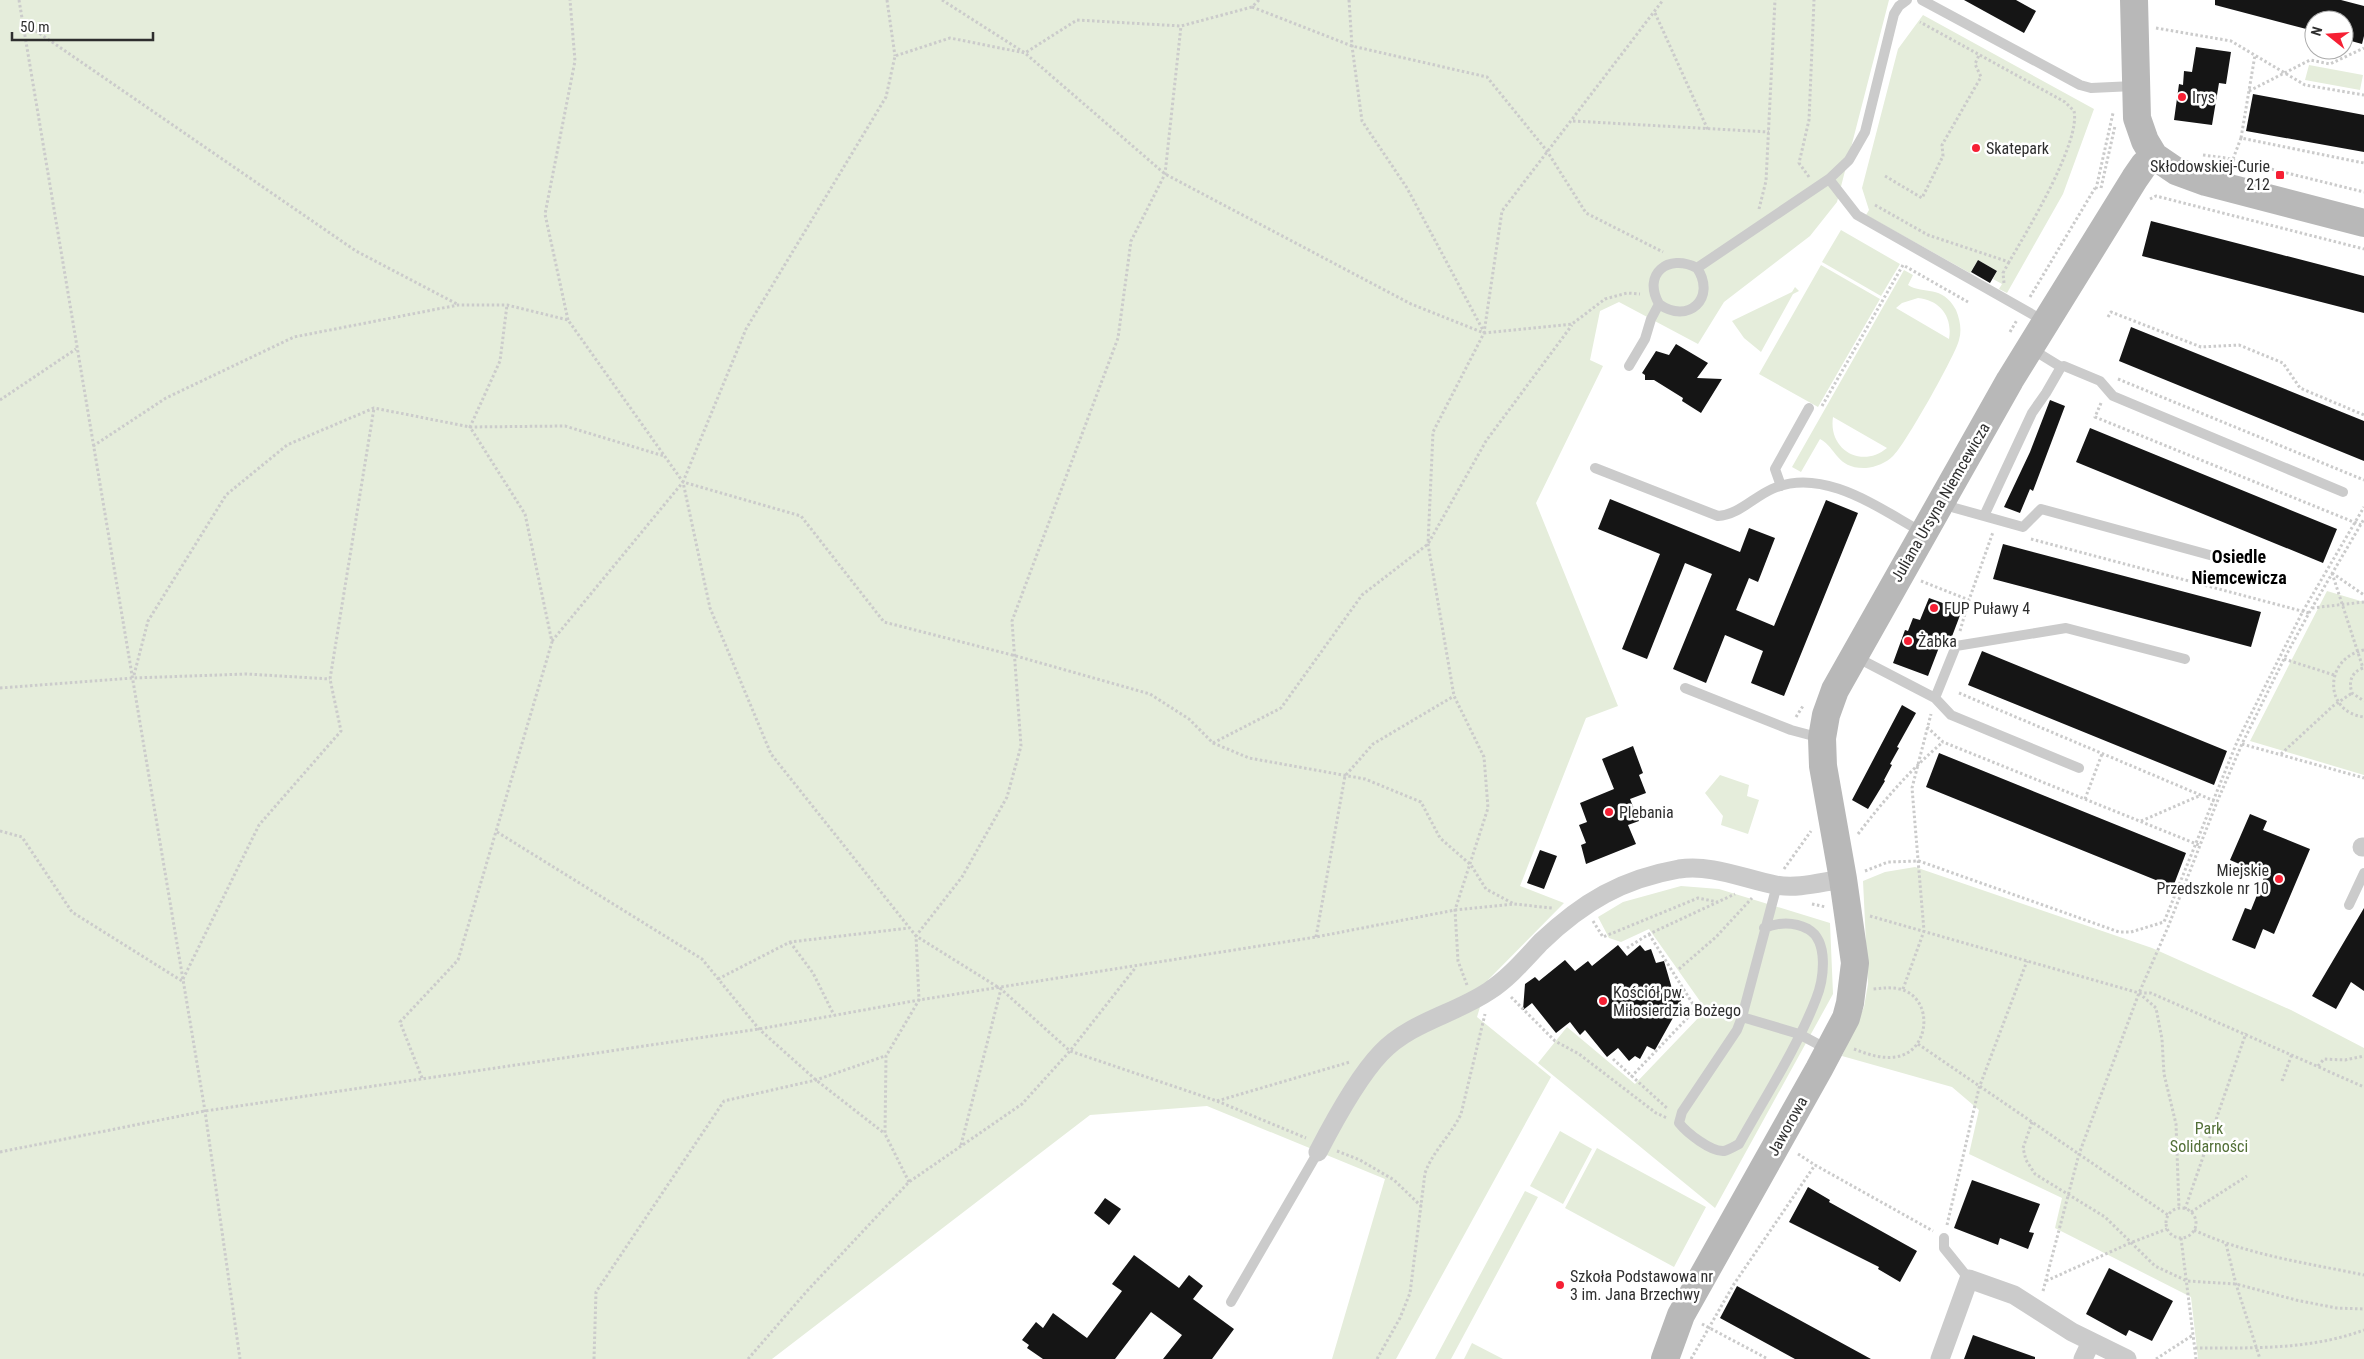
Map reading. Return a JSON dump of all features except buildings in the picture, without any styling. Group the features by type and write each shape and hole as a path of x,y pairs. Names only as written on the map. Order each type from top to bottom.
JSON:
{"street":[{"path":"2134,0 2137,118 2145,141 2154,156 2176,171 2206,182 2364,223"},
{"name":"Juliana Ursyna Niemcewicza","path":"1837,880 1822,738 1826,715 1835,690 1941,500 2019,341 2034,316 2144,165 2154,156"},
{"path":"1320,1148 1368,1069 1381,1053 1409,1031 1499,991 1575,911 1622,884 1681,869 1715,870 1775,890 1837,880"},
{"name":"Jaworowa","path":"1665,1359 1681,1315 1838,1048 1854,985 1855,963 1837,880"},
{"path":"1940,1359 1969,1279 2014,1295 2091,1342 2127,1359"},
{"path":"2083,1359 2091,1342"}],"lane":[{"path":"1697,268 1829,179 1849,160 1862,138 1894,14 1899,6 1907,0"},
{"path":"1922,0 2080,85 2091,88 2135,86"},
{"path":"1829,179 1857,215 2034,316"},
{"path":"1676,261 1687,263 1697,268 1703,278 1704,290 1700,301 1692,309 1680,313 1669,311 1659,304 1653,294 1653,284 1658,272 1665,265 1676,261"},
{"path":"1629,366 1645,339 1650,319 1659,304"},
{"path":"2019,341 2061,367 2064,366 2100,381 2113,396 2343,492"},
{"path":"1984,516 2032,413 2061,367"},
{"path":"1781,486 1775,468 1809,408"},
{"path":"1595,468 1718,516 1732,513 1781,486 1811,483 1841,490 1864,500 1923,533"},
{"path":"1941,500 1956,508 2023,527 2041,509 2217,557"},
{"path":"1935,698 1956,646 2066,628 2185,659"},
{"path":"1853,655 1935,698 1951,715 2080,768"},
{"path":"1686,688 1791,730 1822,738"},
{"path":"2349,905 2364,873"},
{"path":"1764,928 1775,923 1787,922 1804,927 1816,934 1821,946 1822,978 1816,999 1799,1034 1739,1144 1725,1151 1716,1150 1687,1133 1679,1123 1682,1112 1737,1030 1737,1015 1775,890"},
{"path":"1737,1015 1838,1048"},
{"path":"1231,1302 1320,1148"},
{"path":"1944,1238 1944,1248 1969,1279"}],"path":[{"path":"19,0 205,1111 240,1359"},
{"path":"570,0 575,61 545,214 568,320 683,482 710,608 771,754 916,936 1001,989 1070,1051 1217,1101 1320,1148 1360,1160 1394,1180 1421,1206"},
{"path":"422,1078 400,1022 458,960 552,642 683,482 746,329 886,97 895,56 887,0"},
{"path":"942,0 1025,53 1165,174 1411,304 1484,333 1572,324"},
{"path":"895,56 950,38 1025,53 1078,20 1180,26 1252,7 1259,0"},
{"path":"1349,0 1352,46 1362,121 1407,188 1484,333"},
{"path":"1473,1001 1458,961 1455,910 1488,808 1484,757 1454,696 1428,544 1433,432 1484,333 1502,211 1547,151 1572,122 1663,0"},
{"path":"1753,232 1766,181 1775,0"},
{"path":"1814,0 1809,120 1799,163 1817,187"},
{"path":"1252,7 1352,46 1487,77 1547,151 1586,213 1669,255 1676,261"},
{"path":"1654,13 1708,130"},
{"path":"22,22 356,251 458,305"},
{"path":"1920,22 2065,102 2074,111 2075,118 2050,190 2003,273 2004,287 2000,296"},
{"path":"885,1134 886,1056 919,1000 916,936 962,877 1007,797 1021,746 1012,621 1118,338 1131,241 1165,174 1180,26"},
{"path":"2148,26 2231,41 2305,85 2364,95"},
{"path":"2249,91 2310,60 2330,64 2364,48"},
{"path":"1885,176 1922,198 1943,156 1942,146 1981,77 1975,64 1979,55"},
{"path":"2233,159 2241,138 2256,56"},
{"path":"1572,122 1769,132"},
{"path":"2241,138 2364,163"},
{"path":"2200,154 2233,159 2364,192"},
{"path":"2019,341 2034,316 2095,188"},
{"path":"2147,201 2156,196 2364,249"},
{"path":"1875,205 1928,235 2009,262"},
{"path":"1809,408 1818,413 1904,265 1968,302"},
{"path":"1212,743 1281,708 1362,595 1428,544 1486,441 1572,324 1605,299 1626,293 1653,294"},
{"path":"93,446 166,398 294,337 458,305 507,305 568,320"},
{"path":"470,428 500,361 507,305"},
{"path":"2108,317 2111,312 2201,347 2239,345 2283,363 2300,388 2364,414"},
{"path":"0,400 76,348"},
{"path":"2110,376 2364,480"},
{"path":"2107,389 2095,417 2360,525"},
{"path":"134,678 148,621 226,495 287,446 374,408 470,428 566,426 665,456"},
{"path":"182,981 259,825 341,731 330,679 374,408"},
{"path":"470,428 525,514 552,642"},
{"path":"683,482 801,516 884,622 1016,656 1150,694 1189,719 1212,743 1248,758 1365,779 1421,802 1440,838 1470,865 1486,889 1514,904"},
{"path":"1808,903 1834,908 1837,880 1888,862 1919,861 2126,932 2164,922 2194,843 2237,742 2303,611 2364,508"},
{"path":"2038,1310 2079,1154 2139,993 2168,927 2217,802 2242,744 2284,659 2311,608 2364,519"},
{"path":"1956,646 1969,600 1994,529"},
{"path":"2023,536 2309,613"},
{"path":"2332,573 2364,595"},
{"path":"2332,573 2364,668 2354,673 2351,677 2350,688 2352,693 2364,700"},
{"path":"1919,581 1969,600"},
{"path":"2311,608 2364,602"},
{"path":"2364,650 2346,657 2334,675 2333,685 2338,702 2348,712 2364,717"},
{"path":"2284,659 2334,675"},
{"path":"0,688 134,678 247,674 330,679"},
{"path":"1959,693 2217,802"},
{"path":"2281,754 2338,702 2352,693"},
{"path":"1316,937 1345,776 1373,744 1454,696"},
{"path":"1902,989 1924,931 1912,788 1935,698"},
{"path":"1791,730 1806,702"},
{"path":"1927,727 1943,742 2200,845"},
{"path":"1856,837 1885,797 1918,762 1943,742"},
{"path":"2242,744 2364,778"},
{"path":"2085,799 2102,754"},
{"path":"2140,821 2200,796"},
{"path":"1678,969 1716,937 1757,892 1775,890 1779,877 1815,826"},
{"path":"0,831 22,837 72,912 182,981"},
{"path":"497,832 702,959 759,1030 816,1080 885,1134 909,1182"},
{"path":"1627,948 1649,934 1736,894"},
{"path":"1603,937 1698,898 1718,902"},
{"path":"0,1152 205,1111 759,1030 919,1000 1001,989 1316,937 1455,910 1514,904 1575,911"},
{"path":"1862,914 2139,993 2151,994 2246,1033 2364,1087"},
{"path":"718,979 790,942 910,928"},
{"path":"1649,934 1696,1009 1737,1015"},
{"path":"790,942 812,973 834,1015"},
{"path":"1795,1152 1814,1166 1944,1238 1979,1088 2027,961"},
{"path":"748,1359 807,1291 909,1182 1022,1104 1070,1051 1136,966"},
{"path":"1838,1048 1881,1057 1897,1057 1908,1053 1918,1044 1924,1032 1925,1019 1915,998 1902,989 1888,987 1865,988"},
{"path":"961,1146 1001,989"},
{"path":"1377,1359 1400,1318 1410,1293 1425,1173 1429,1161 1455,1126 1460,1114 1499,991 1555,1041 1579,1054 1656,1113 1679,1123"},
{"path":"2139,993 2156,1008 2162,1039 2164,1074 2176,1124 2180,1208"},
{"path":"1631,1077 1696,1009"},
{"path":"2185,1209 2246,1033"},
{"path":"1918,1044 1979,1088 2168,1215"},
{"path":"1217,1101 1381,1053"},
{"path":"2282,1081 2292,1054"},
{"path":"594,1359 596,1292 724,1101 816,1080 886,1056"},
{"path":"2318,1066 2324,1059 2345,1060 2364,1056"},
{"path":"1613,1059 1668,1108 1679,1123"},
{"path":"2032,1122 2023,1148 2026,1160 2035,1174 2104,1216 2155,1266 2187,1281 2236,1284 2296,1300 2336,1308 2364,1309"},
{"path":"1691,1359 1734,1284 1814,1166"},
{"path":"2191,1212 2247,1176"},
{"path":"2180,1208 2191,1212 2195,1218 2194,1230 2189,1236 2182,1238 2176,1237 2167,1228 2166,1221 2168,1215 2180,1208"},
{"path":"2046,1281 2130,1242 2167,1228"},
{"path":"2194,1230 2226,1244 2364,1275"},
{"path":"2182,1238 2196,1359"},
{"path":"2226,1244 2236,1284 2260,1359"},
{"path":"1701,1323 1768,1359"},
{"path":"2195,1348 2257,1348 2325,1342 2364,1330"},
{"path":"2156,1359 2193,1335"}],"green space":[{"path":"0,0 1889,0 1837,202 1810,236 1724,302 1698,344 1619,302 1600,311 1590,360 1603,366 1536,503 1618,706 1586,718 1520,886 1564,903 1488,980 1477,1017 1551,1077 1396,1359 1332,1359 1385,1179 1207,1106 1090,1115 772,1359 0,1359"},
{"name":"Skatepark","path":"1923,15 2094,109 2063,194 2007,293 1999,289 2002,284 1993,279 1997,271 1978,260 1970,273 1866,215 1869,210 1862,188 1898,49"},
{"path":"2309,65 2363,75 2360,90 2305,80"},
{"path":"1841,230 1900,264 1881,296 1822,262"},
{"path":"1821,265 1880,299 1818,407 1759,374"},
{"path":"1904,270 1913,275 1908,285 1939,293 1951,302 1956,310 1960,329 1956,349 1908,436 1893,456 1877,466 1856,467 1843,462 1820,439 1801,472 1792,467","holes":["1918,298 1933,302 1943,311 1949,324 1949,339 1896,308 1902,303","1833,417 1887,448 1867,457 1849,453 1841,447 1836,439 1833,429"]},
{"path":"1795,287 1799,291 1793,294 1761,352 1744,338 1732,321 1792,292"},
{"path":"2327,591 2364,602 2364,775 2250,741"},
{"path":"1720,775 1749,785 1747,796 1759,800 1748,834 1721,825 1723,816 1705,793"},
{"name":"Park Solidarności","path":"1915,867 2152,948 2291,1010 2364,1048 2364,1359 2198,1359 2191,1297 2055,1228 2062,1198 1969,1154 1979,1110 1952,1087 1842,1056 1864,1007 1868,984 1863,881 1885,872"},
{"path":"1681,886 1719,889 1830,923 1833,994 1715,1208 1538,1063 1567,1027 1635,1084 1701,1015 1702,1004 1649,929 1621,942 1609,938 1598,917 1623,902"},
{"path":"1560,1131 1592,1149 1563,1204 1530,1186"},
{"path":"1597,1148 1706,1207 1674,1267 1565,1208"},
{"path":"1525,1191 1538,1197 1451,1359 1435,1359"},
{"path":"1472,1343 1503,1359 1464,1359"}],"place":[{"name":"Irys","path":"2182,97"},
{"name":"Skatepark","path":"1976,148"},
{"name":"Skłodowskiej-Curie 212","path":"2280,175"},
{"name":"FUP Puławy 4","path":"1934,608"},
{"name":"Żabka","path":"1908,641"},
{"name":"Plebania","path":"1609,812"},
{"name":"Miejskie Przedszkole nr 10","path":"2279,879"},
{"name":"Kościół pw. Miłosierdzia Bożego","path":"1603,1001"},
{"name":"Szkoła Podstawowa nr 3 im. Jana Brzechwy","path":"1560,1285"}],"district":[{"name":"Osiedle Niemcewicza","path":"2239,567"}]}
